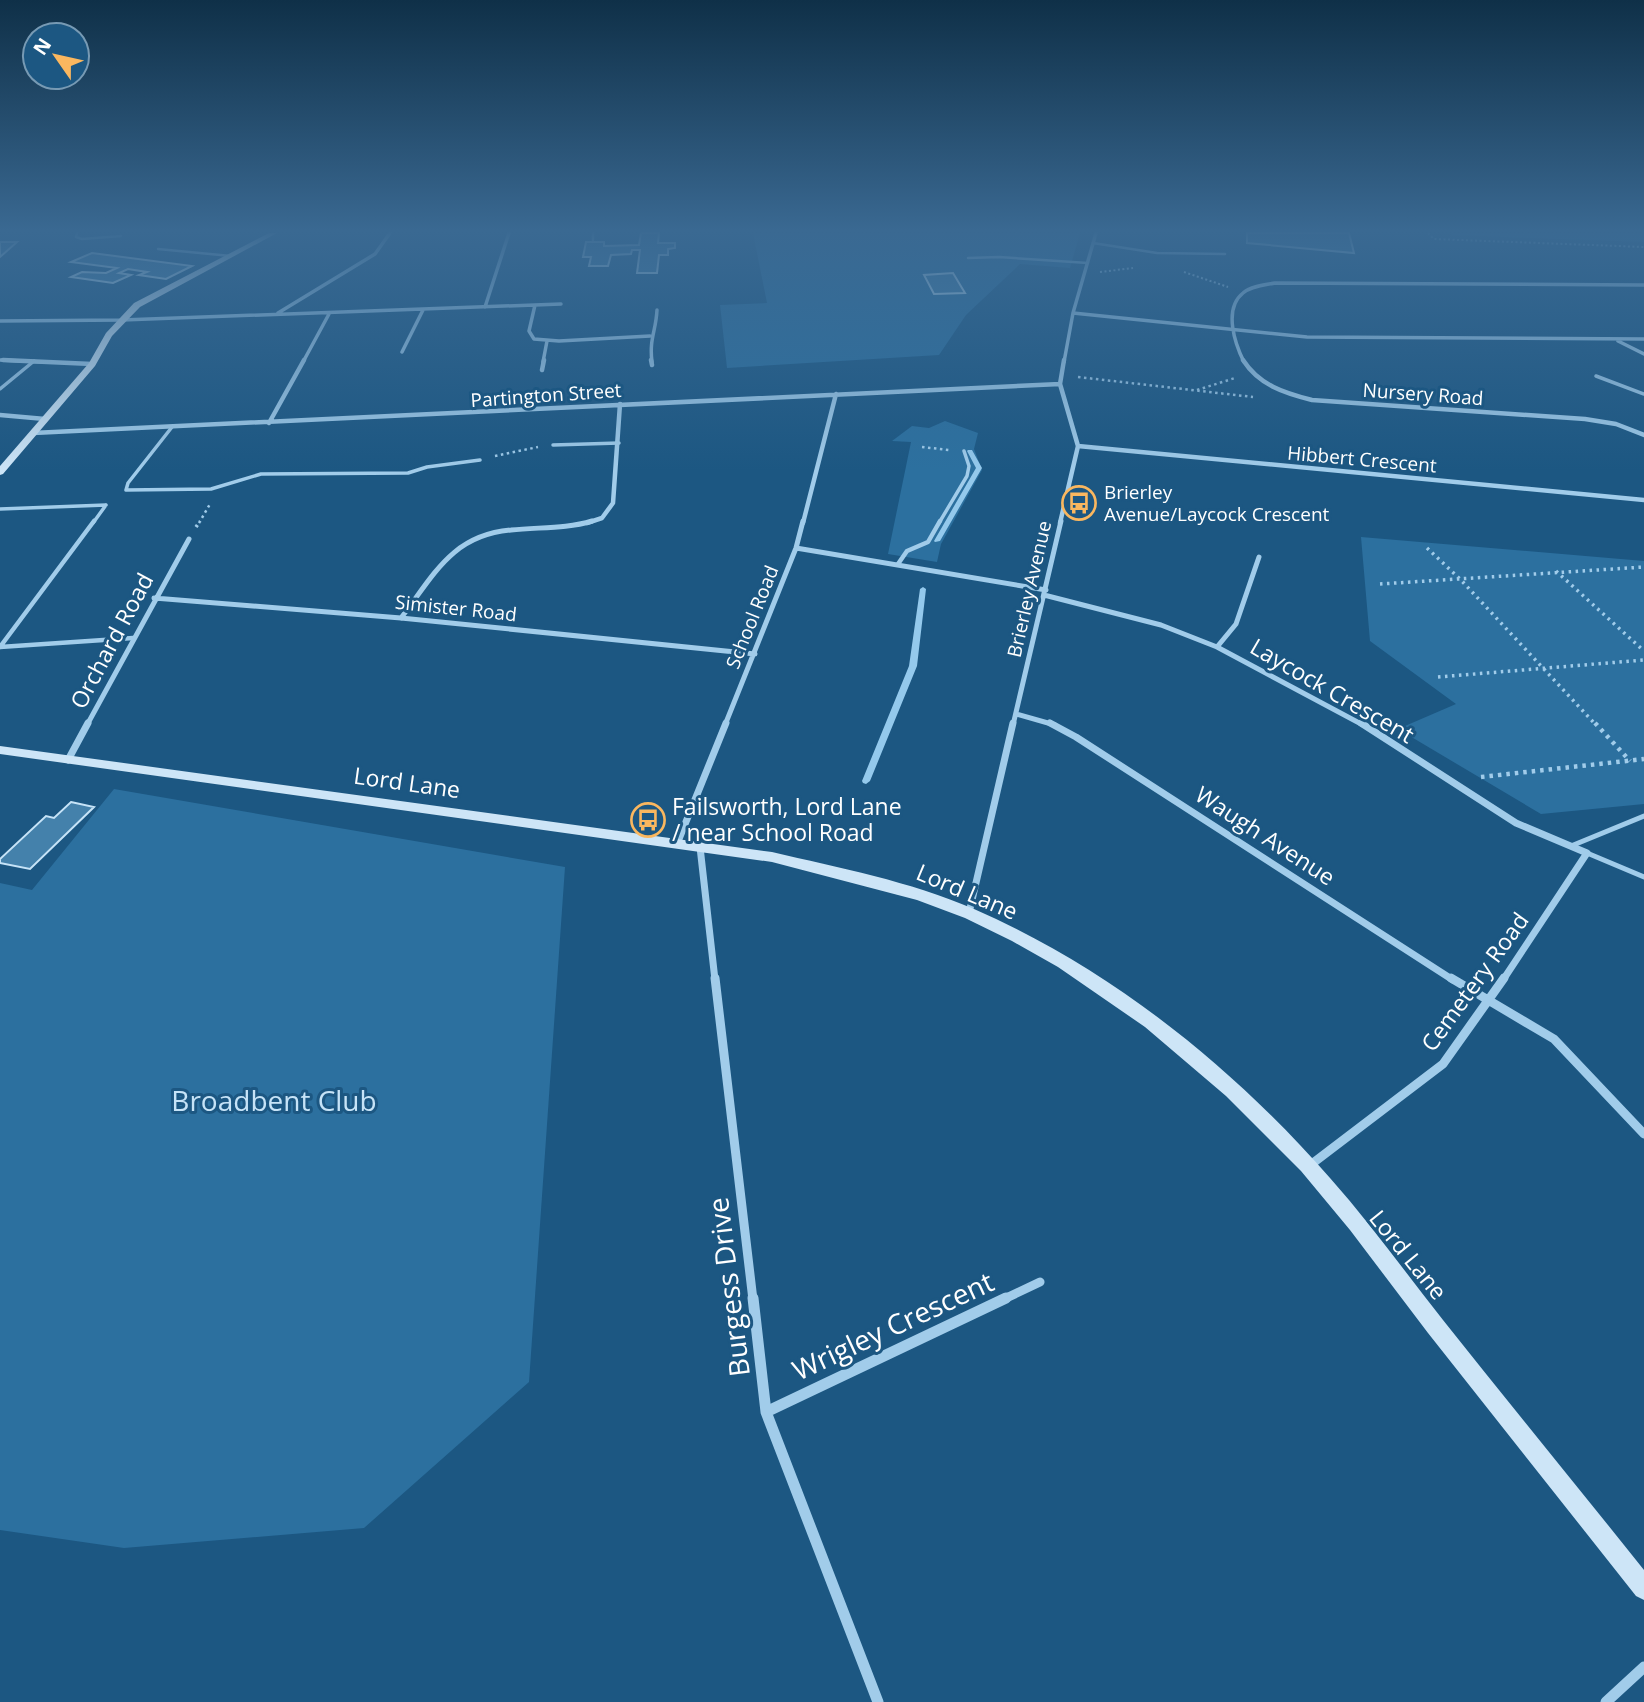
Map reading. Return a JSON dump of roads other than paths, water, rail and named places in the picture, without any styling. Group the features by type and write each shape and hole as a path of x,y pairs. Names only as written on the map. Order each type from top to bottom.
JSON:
{"street":[{"path":"0,472 92,364 109,335 130,312"},
{"path":"0,321 366,312"},
{"path":"402,352 422,312"},
{"path":"533,312 529,331 534,339 547,341 650,336"},
{"path":"652,365 650,336 651,329 656,324 657,312"},
{"path":"1233,331 1234,312"},
{"path":"1073,313 1307,337 1644,339"},
{"name":"Brierley Avenue","path":"969,913 1078,446 1060,384 1073,313"},
{"path":"269,423 329,314"},
{"name":"Nursery Road","path":"1233,331 1245,363 1254,376 1278,391 1312,400 1585,419 1616,424 1644,435"},
{"path":"1614,339 1644,354"},
{"path":"542,370 547,341"},
{"path":"0,360 92,364"},
{"name":"Partington Street","path":"33,433 1060,384"},
{"name":"School Road","path":"677,844 796,548 836,394"},
{"path":"401,618 451,553 473,538 508,530 576,526 602,518 613,503 620,404"},
{"path":"0,415 45,419"},
{"name":"Hibbert Crescent","path":"1078,446 1644,500"},
{"name":"Orchard Road","path":"68,760 188,539"},
{"name":"Laycock Crescent","path":"796,548 898,564 1045,593 1161,625 1217,647 1343,712 1516,823 1587,853"},
{"path":"1217,647 1236,624 1259,557"},
{"name":"Simister Road","path":"154,598 401,618 755,654"},
{"name":"Waugh Avenue","path":"1016,714 1053,724 1076,737 1488,1002 1554,1039 1644,1134"},
{"name":"Lord Lane","path":"0,750 772,857 888,885 969,913 1057,958 1135,1009 1224,1082 1308,1166 1644,1588"},
{"name":"Burgess Drive","path":"700,847 766,1412 878,1702"},
{"name":"Cemetery Road","path":"1308,1166 1443,1064 1488,1002 1587,853"},
{"name":"Wrigley Crescent","path":"766,1412 1040,1282"},
{"path":"1606,1702 1644,1667"}],"lane":[{"path":"0,387 34,361"},
{"path":"1595,376 1644,394"},
{"path":"172,427 128,483 127,490 192,491 222,486 261,474 408,473 427,467 480,460"},
{"path":"553,445 619,443"},
{"path":"898,564 907,551 928,542 967,476 969,466 964,451"},
{"path":"0,509 106,505 0,647 133,638"},
{"path":"1571,846 1644,816"},
{"path":"1587,853 1644,877"}],"waterway":[{"path":"937,541 979,468 970,451"},
{"path":"866,781 913,666 923,589"}],"place":[{"name":"Brierley Avenue/Laycock Crescent","path":"1079,503"},
{"name":"Failsworth, Lord Lane / near School Road","path":"648,820"}],"park label":[{"name":"Broadbent Club","path":"274,1101"}]}
